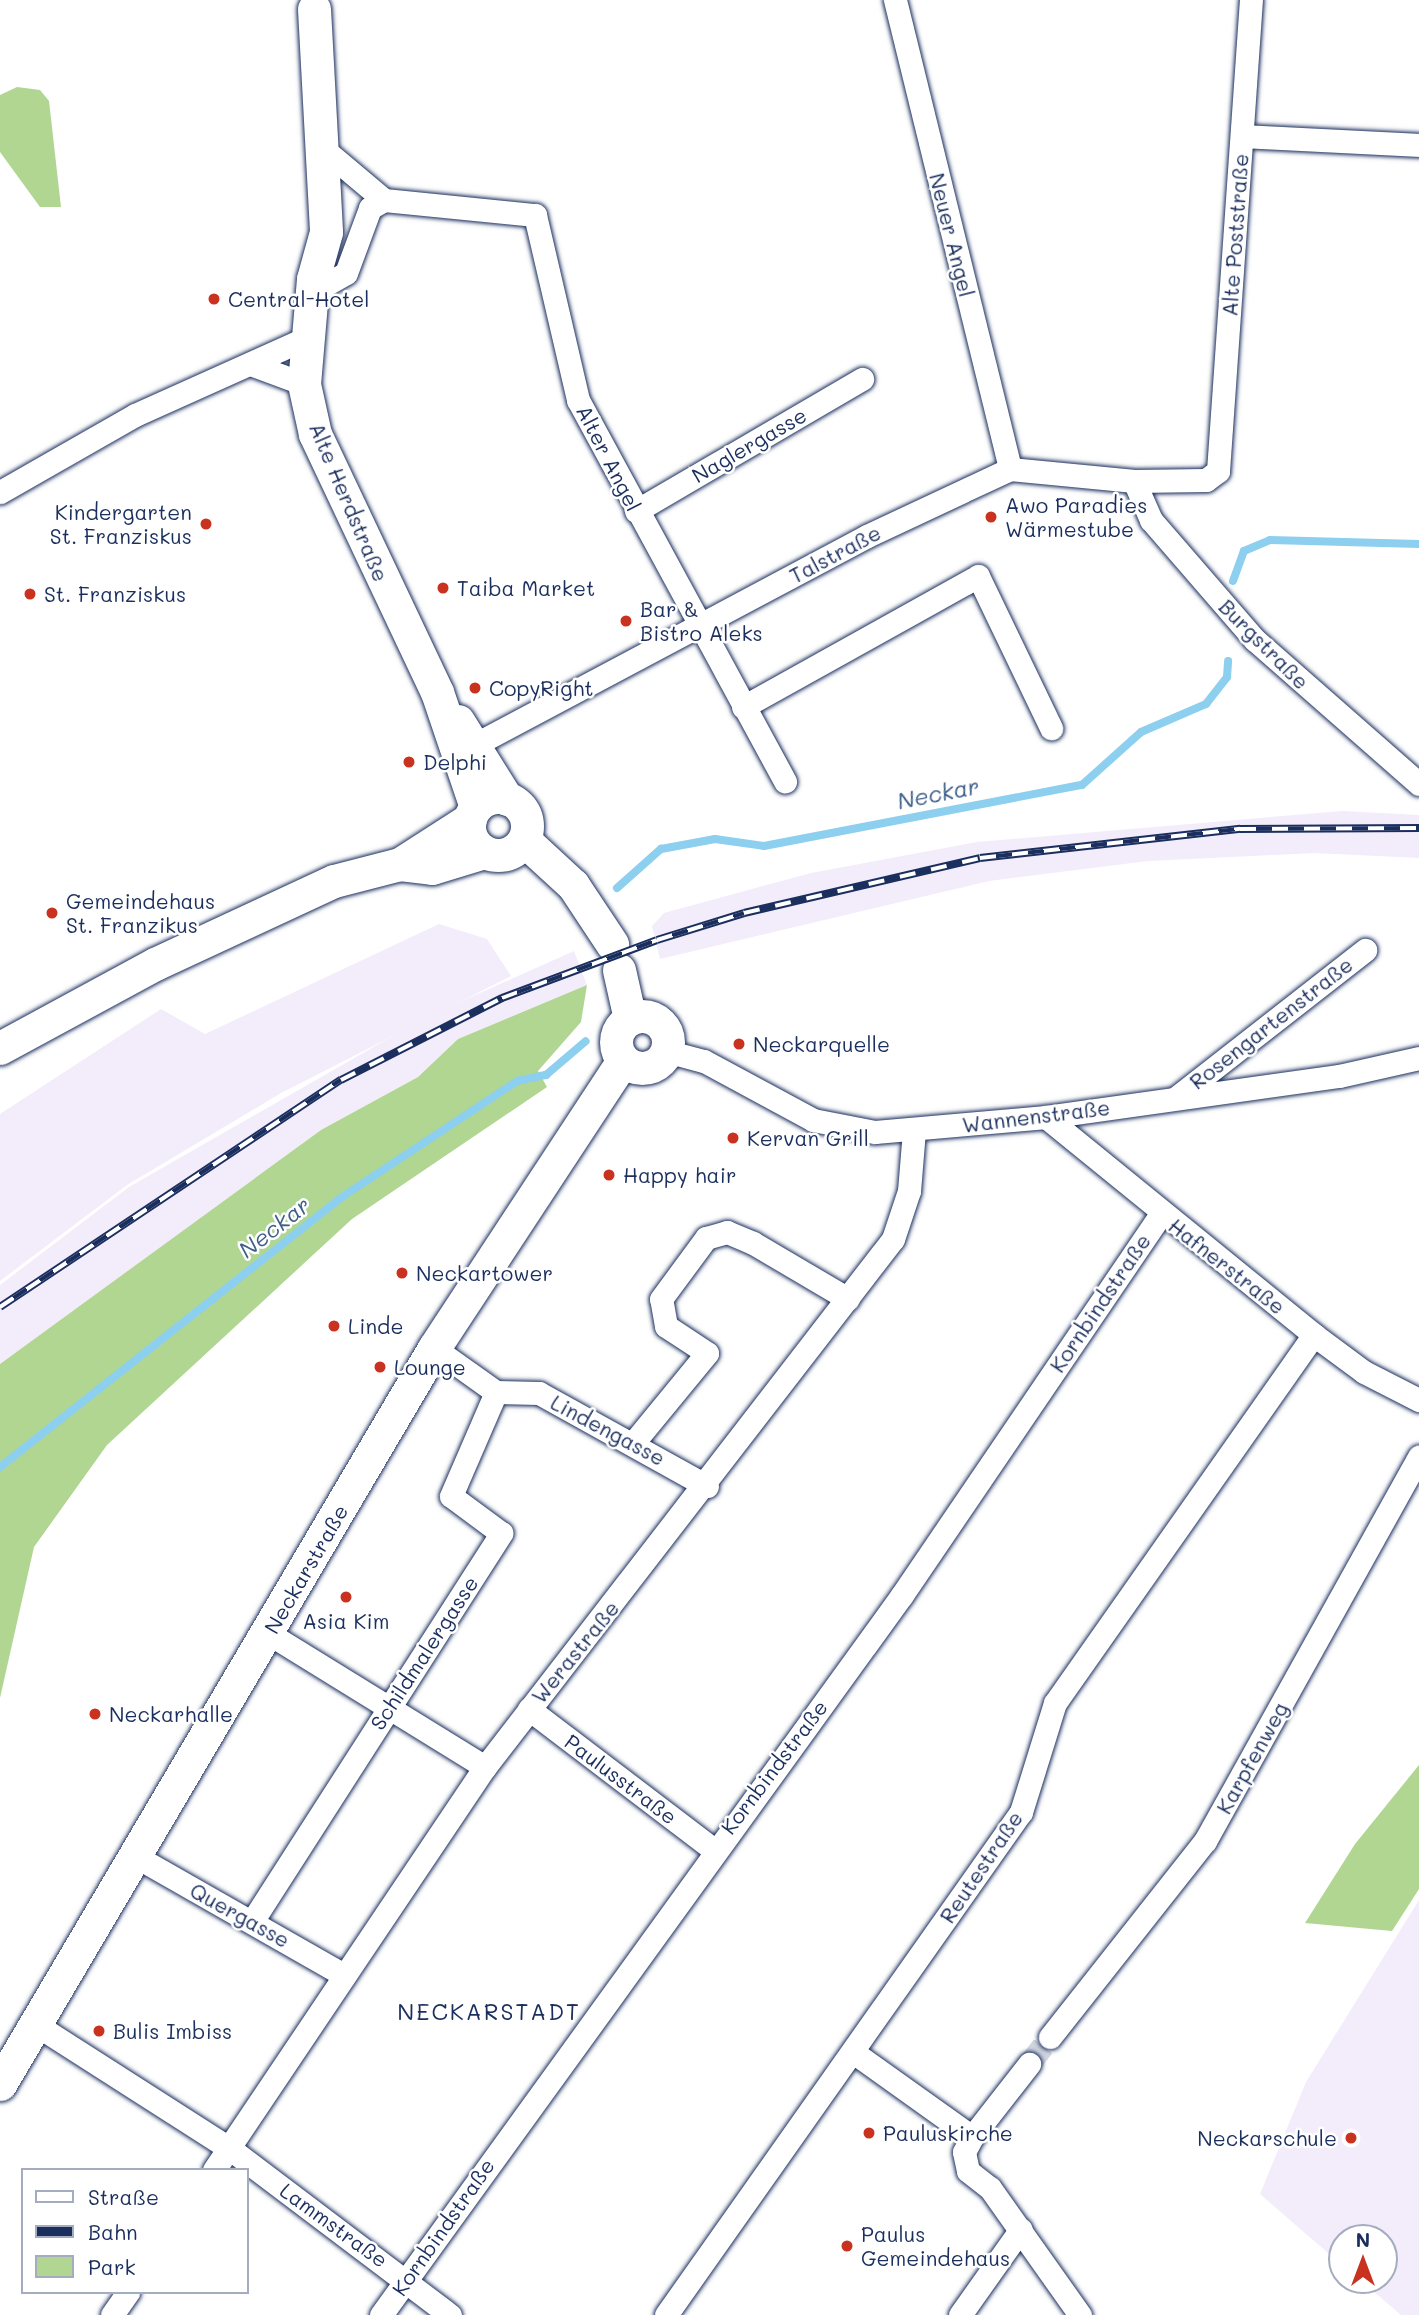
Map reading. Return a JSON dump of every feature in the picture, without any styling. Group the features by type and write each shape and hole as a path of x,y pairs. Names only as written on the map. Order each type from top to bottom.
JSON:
{"main road":[{"name":"Alte Herdstraße","path":"314,9 326,232 311,293 304,384 315,434 437,692 484,808"},
{"name":"Alte Herdstraße","path":"437,692 477,744 484,808 470,835 484,852"},
{"name":"Alte Herdstraße","path":"484,808 525,814 524,840"},
{"path":"0,1048 156,964 334,881 400,864 484,808"},
{"path":"400,864 432,868 484,852 505,855 524,840 573,885 616,957 630,1019"},
{"path":"642,1016 663,1027 666,1051 646,1068 623,1060 616,1039 630,1019 642,1016"},
{"name":"Neckarstraße","path":"0,2084 38,2026 434,1348 623,1060"}],"street":[{"name":"Neuer Angel","path":"895,0 1010,469"},
{"name":"Alte Poststraße","path":"1134,481 1206,480 1218,471 1251,0"},
{"path":"1243,136 1419,145"},
{"path":"311,293 346,272 370,208 384,200 321,147"},
{"name":"Alter Angel","path":"384,200 535,215 578,400 636,512 702,624 743,707 785,780"},
{"path":"0,492 135,415 253,365 306,338"},
{"path":"253,365 304,384"},
{"name":"Naglergasse","path":"636,512 862,379"},
{"path":"1010,469 1134,481"},
{"name":"Talstraße","path":"477,744 702,624 1010,469"},
{"name":"Burgstraße","path":"1134,481 1151,520 1255,640 1419,784"},
{"path":"743,707 978,576 1051,728"},
{"name":"Rosengartenstraße","path":"1177,1097 1365,950"},
{"name":"Wannenstraße","path":"666,1051 704,1061 813,1120 875,1132 1046,1117 1339,1076 1419,1058"},
{"name":"Hafnerstraße","path":"1046,1117 1160,1214 1314,1335 1364,1372 1419,1399"},
{"name":"Werastraße","path":"215,2168 485,1767 707,1486 893,1239 909,1191 914,1130"},
{"name":"Kornbindstraße","path":"381,2315 713,1849 902,1595 1160,1214"},
{"path":"634,1443 707,1353 666,1326 661,1299 706,1238 727,1232 752,1243 848,1298"},
{"name":"Reutestraße","path":"666,2315 1021,1812 1055,1703 1096,1638 1314,1335"},
{"path":"434,1348 496,1392"},
{"name":"Lindengasse","path":"496,1392 539,1393 634,1443 707,1486"},
{"name":"Schildmalergasse","path":"253,1920 501,1533 451,1496 496,1392"},
{"name":"Karpfenweg","path":"1051,2036 1205,1841 1419,1456"},
{"path":"268,1633 391,1705 485,1767"},
{"name":"Paulusstraße","path":"530,1709 713,1849"},
{"name":"Quergasse","path":"135,1856 253,1920 344,1975"},
{"name":"Lammstraße","path":"38,2026 229,2148 406,2278 450,2315"},
{"path":"853,2052 972,2137"},
{"path":"1029,2064 972,2137 964,2152 968,2171 1021,2229 1080,2315"},
{"path":"960,2315 1021,2229"},
{"path":"112,2315 127,2294"}],"shaded area":[{"path":"1342,811 1419,815 1419,858 1315,853 1148,861 989,881 660,959 652,926 664,913 811,873 977,842"},
{"path":"439,924 487,939 511,976 281,1093 127,1185 0,1281 0,1114 161,1009 205,1034"},
{"path":"574,951 587,985 458,1039 418,1077 321,1130 0,1364 0,1285 129,1187 426,1017"},
{"name":"Neckarschule","path":"1419,1900 1419,2315 1401,2315 1376,2294 1398,2294 1398,2224 1328,2224 1328,2253 1260,2194 1306,2082"}],"green space":[{"path":"17,87 40,90 49,101 61,207 40,207 0,152 0,95"},
{"path":"587,985 581,1022 538,1071 547,1087 352,1219 107,1445 34,1547 0,1698 0,1364 321,1130 418,1077 458,1039"},
{"path":"1419,1765 1419,1889 1392,1931 1305,1923 1355,1844"}],"waterway":[{"name":"Neckar","path":"1233,581 1244,551 1270,540 1419,544"},
{"name":"Neckar","path":"617,888 661,849 715,839 764,846 1082,785 1141,732 1206,704 1227,677 1228,661"},
{"name":"Neckar","path":"0,1467 342,1197 517,1081 546,1075 586,1041"}],"tunnel":[{"path":"1029,2064 1050,2037"}],"railway":[{"path":"0,1307 341,1080 502,998 657,940 744,913 980,858 1240,829 1419,828"}],"place":[{"name":"Central-Hotel","path":"214,299"},
{"name":"Awo Paradies Wärmestube","path":"991,517"},
{"name":"Kindergarten St. Franziskus","path":"206,524"},
{"name":"Taiba Market","path":"443,588"},
{"name":"St. Franziskus","path":"30,594"},
{"name":"Bar & Bistro Aleks","path":"626,621"},
{"name":"CopyRight","path":"475,688"},
{"name":"Delphi","path":"409,762"},
{"name":"Gemeindehaus St. Franzikus","path":"52,913"},
{"name":"Neckarquelle","path":"739,1044"},
{"name":"Kervan Grill","path":"733,1138"},
{"name":"Happy hair","path":"609,1175"},
{"name":"Neckartower","path":"402,1273"},
{"name":"Linde","path":"334,1326"},
{"name":"Lounge","path":"380,1367"},
{"name":"Asia Kim","path":"346,1597"},
{"name":"Neckarhalle","path":"95,1714"},
{"name":"Bulis Imbiss","path":"99,2031"},
{"name":"Pauluskirche","path":"869,2133"},
{"name":"Neckarschule","path":"1351,2138"},
{"name":"Paulus Gemeindehaus","path":"847,2246"}],"district":[{"name":"NECKARSTADT","path":"489,2011"}]}
